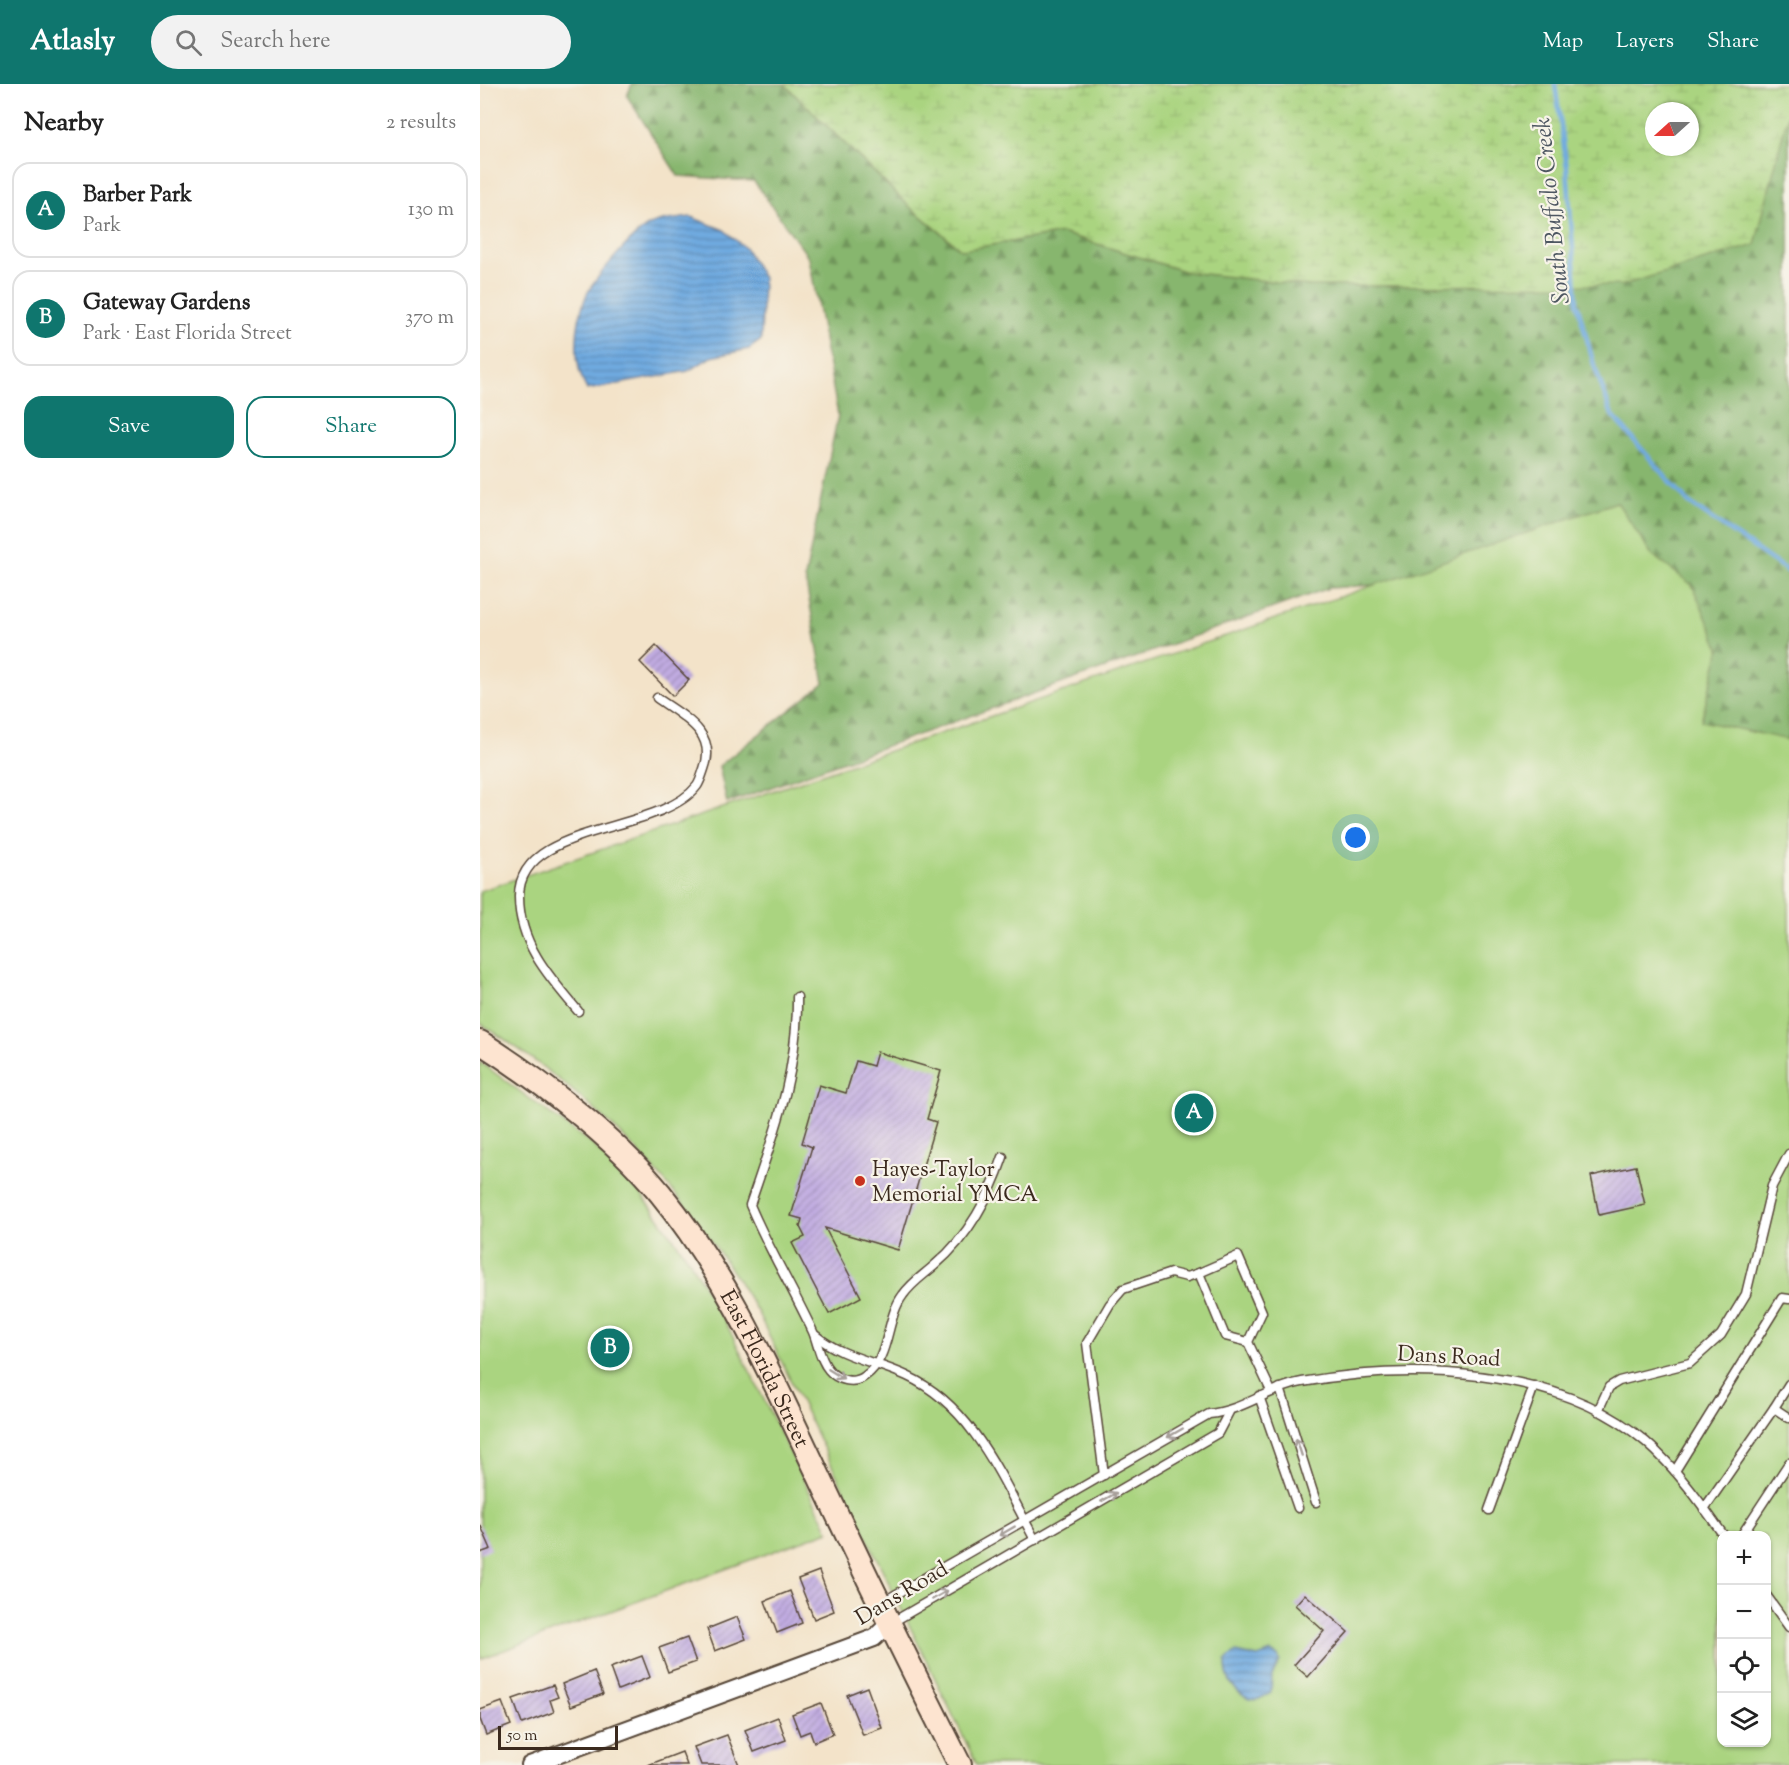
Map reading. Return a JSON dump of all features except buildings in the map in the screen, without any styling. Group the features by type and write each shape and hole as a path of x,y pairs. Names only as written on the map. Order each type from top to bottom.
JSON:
{"main road":[{"name":"East Florida Street","path":"480,1042 544,1086 600,1133 659,1192 717,1274 760,1355 884,1614 960,1765"}],"street":[{"name":"Dans Road","path":"530,1765 874,1638 884,1614"}],"lane":[{"path":"578,1011 549,977 524,933 519,910 519,886 525,869 540,854 570,840 657,812 680,802 698,785 707,760 707,743 695,726 657,698"},
{"path":"797,997 796,1045 789,1089 750,1205 813,1333 827,1368 836,1377 851,1381 864,1378 878,1365 900,1299 913,1281 936,1265 963,1236 996,1179 1004,1157"},
{"path":"1598,1411 1609,1387 1619,1381 1690,1363 1706,1351 1721,1335 1746,1294 1772,1185 1789,1154"},
{"path":"1104,1475 1087,1343 1110,1304 1123,1289 1171,1273 1187,1277 1238,1256 1262,1312 1248,1342"},
{"path":"1199,1273 1225,1336 1248,1342"},
{"path":"1675,1471 1782,1298 1789,1299"},
{"path":"813,1333 831,1348 853,1358 878,1365 937,1391 961,1415 981,1442 1035,1540"},
{"path":"1248,1342 1271,1391"},
{"name":"Dans Road","path":"884,1614 1024,1521 1209,1414 1229,1412 1259,1396 1300,1382 1353,1375 1485,1376 1534,1386 1577,1401 1598,1411 1645,1441 1675,1471 1720,1531"},
{"path":"1704,1509 1789,1384"},
{"path":"1489,1510 1534,1386"},
{"path":"1280,1388 1316,1503"},
{"path":"1259,1396 1298,1508"},
{"path":"1774,1408 1789,1418"},
{"name":"Dans Road","path":"884,1614 1035,1540 1218,1433 1229,1412"},
{"path":"1745,1531 1789,1463"},
{"path":"1771,1601 1789,1627"}],"green space":[{"path":"632,84 784,84 910,207 961,250 1062,233 1187,272 1310,286 1664,156 1699,156 1699,143 1789,110 1789,824 1418,582 1329,588 727,803 719,766 824,683 805,577 838,415 809,258 754,181 678,176 627,96"},
{"path":"784,84 1789,84 1789,110 1755,245 1623,285 1310,286 1187,272 1062,233 962,250 910,207"},
{"path":"1617,502 1652,555 1692,585 1720,649 1701,721 1789,740 1789,1765 977,1765 757,1311 729,1266 669,1186 636,1150 564,1083 480,1023 480,891"},
{"path":"480,1062 594,1146 642,1195 687,1257 724,1319 829,1531 480,1659"}],"water":[{"path":"691,217 724,230 746,249 763,278 761,340 749,349 711,357 688,371 587,390 579,368 577,344 579,319 590,288 634,237 650,225"},
{"path":"1236,1652 1258,1657 1271,1652 1278,1656 1280,1661 1272,1676 1271,1693 1257,1700 1249,1699 1234,1688 1227,1673 1226,1660"}],"waterway":[{"name":"South Buffalo Creek","path":"1555,84 1567,168 1577,303 1594,365 1612,415 1689,503 1789,572"}],"place":[{"name":"Barber Park","path":"1194,1113"},
{"name":"Hayes-Taylor Memorial YMCA","path":"860,1181"},
{"name":"Gateway Gardens","path":"610,1348"}]}
